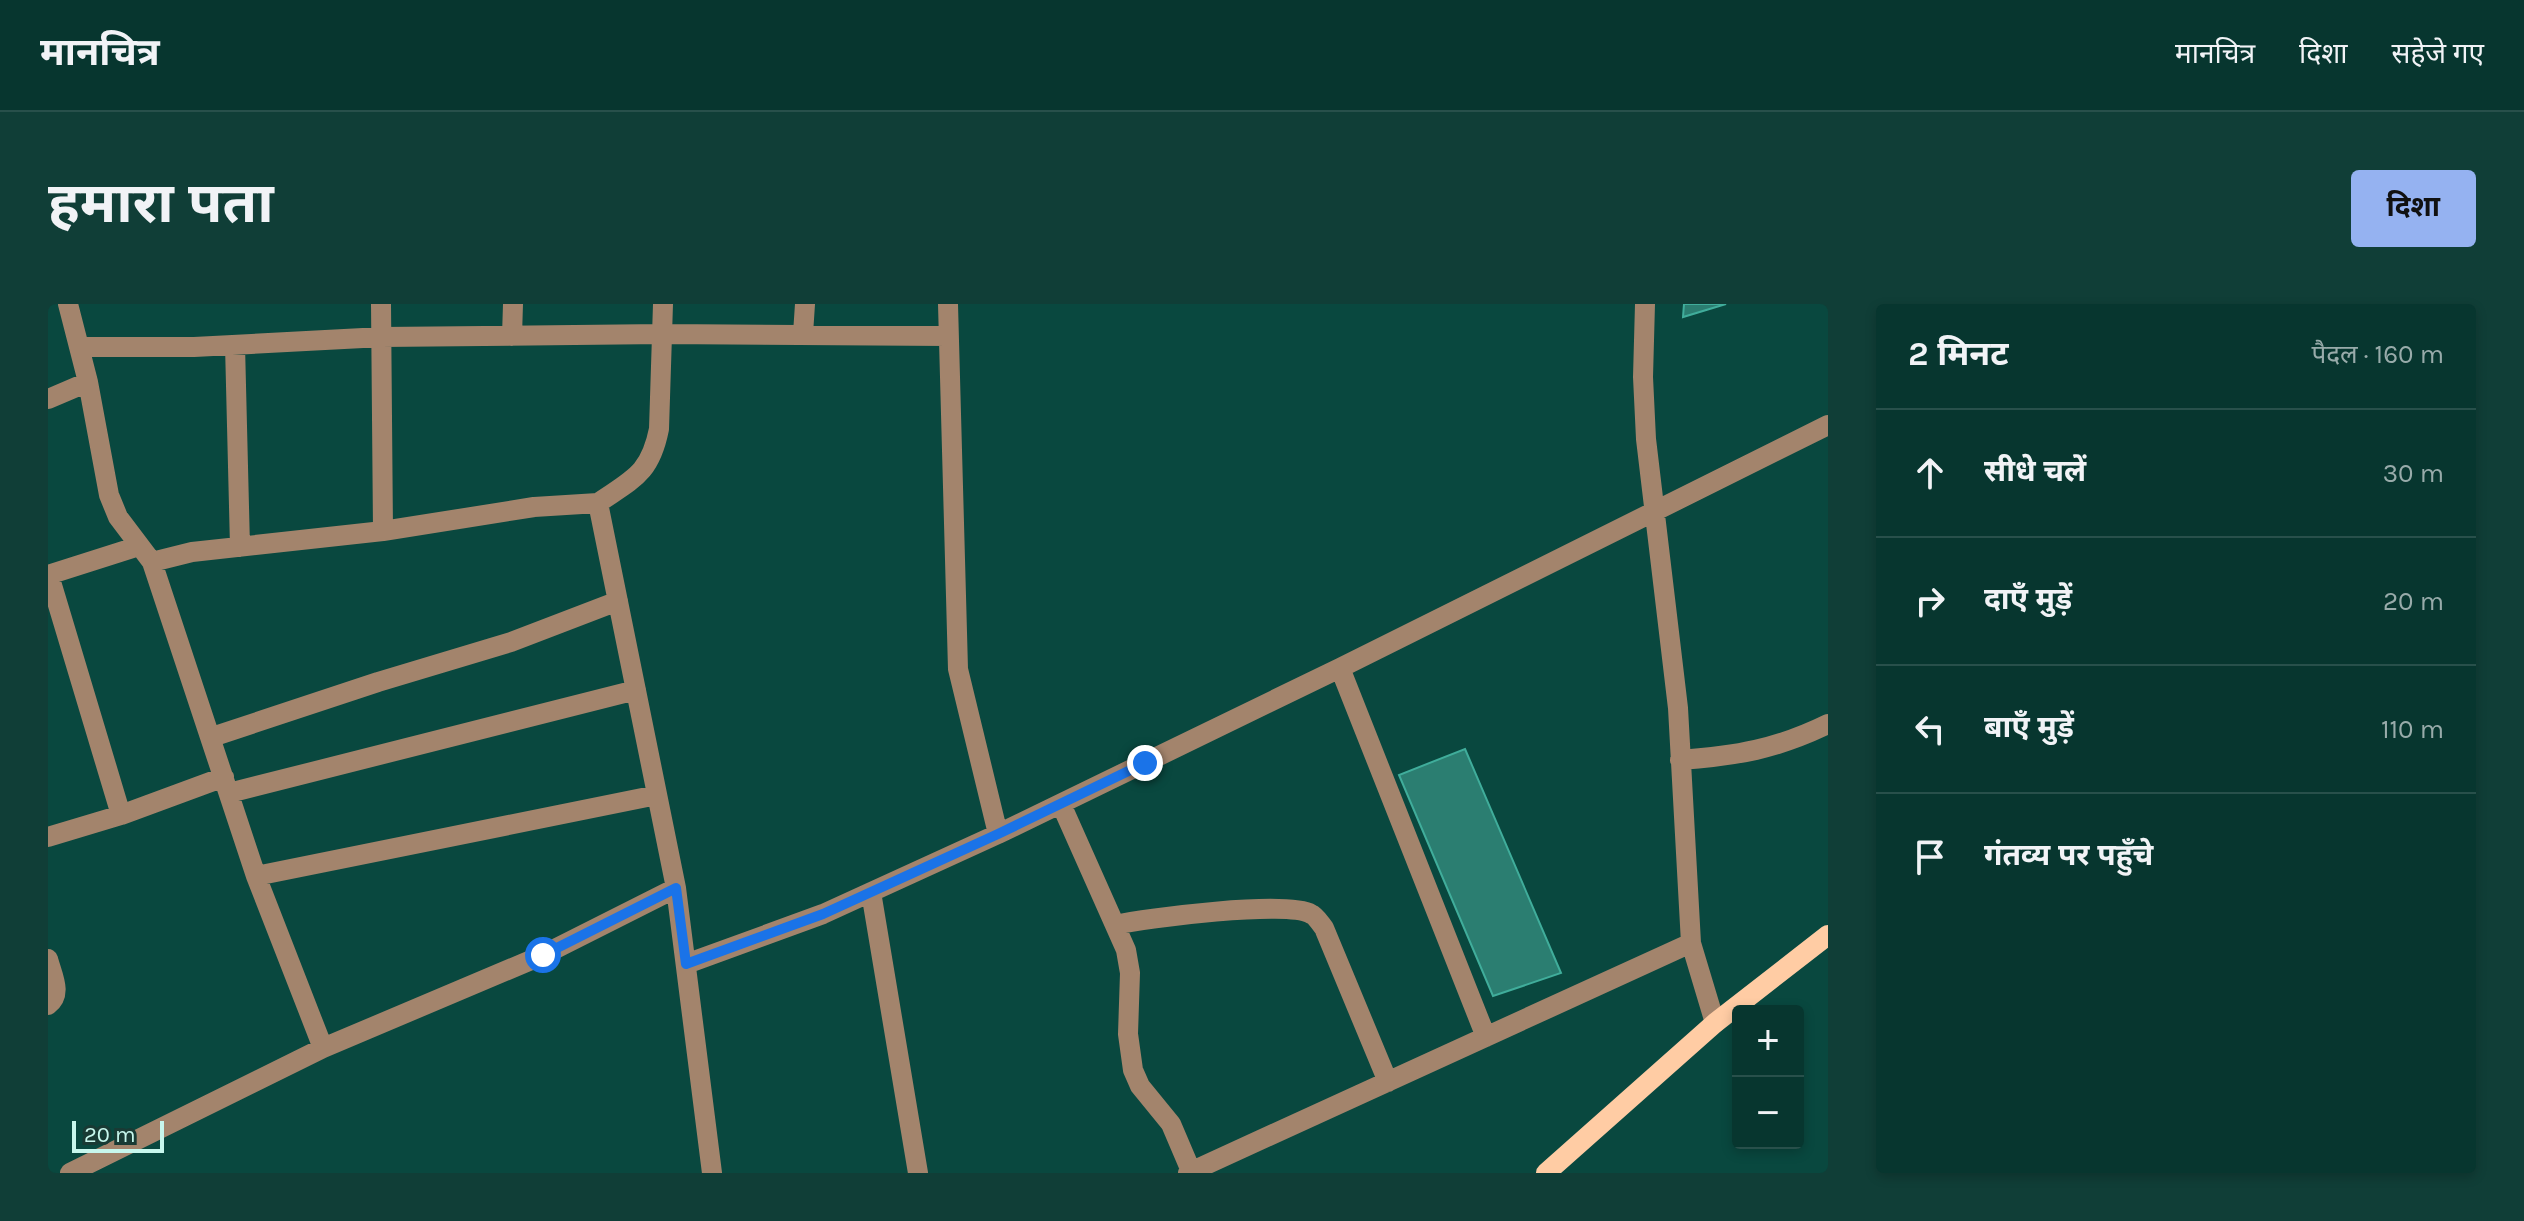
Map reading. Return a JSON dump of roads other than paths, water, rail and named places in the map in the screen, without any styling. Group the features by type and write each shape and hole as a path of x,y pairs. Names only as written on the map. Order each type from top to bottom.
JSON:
{"main road":[{"path":"1546,1173 1715,1023 1828,935"}],"street":[{"path":"68,304 88,382 109,495 118,517 146,554 212,737 256,876 323,1048"},
{"path":"381,304 383,531"},
{"path":"512,336 513,304"},
{"path":"121,815 49,575 146,554 192,552 383,531 534,507 598,503 648,465 655,448 659,429 663,304"},
{"path":"803,334 805,304"},
{"path":"948,304 958,669 998,834"},
{"path":"1645,304 1643,377 1654,512 1678,708 1691,943 1715,1023"},
{"path":"80,347 235,345 382,337 663,334 947,336"},
{"path":"235,345 240,547"},
{"path":"48,399 88,382"},
{"path":"686,964 823,914 998,834 1828,425"},
{"path":"598,503 676,888 712,1173"},
{"path":"212,737 511,642 618,601"},
{"path":"1340,668 1486,1037"},
{"path":"48,837 226,785 636,690"},
{"path":"1680,760 1732,756 1806,735 1828,724"},
{"path":"256,876 657,795"},
{"path":"1061,804 1126,950 1130,973 1128,1034 1133,1070 1140,1086 1171,1124 1189,1172 1691,943"},
{"path":"70,1173 323,1048 543,955 676,888"},
{"path":"871,892 918,1173"},
{"path":"1115,925 1142,919 1271,908 1312,914 1324,928 1388,1082"},
{"path":"48,959 56,993 55,999 48,1005"}]}
